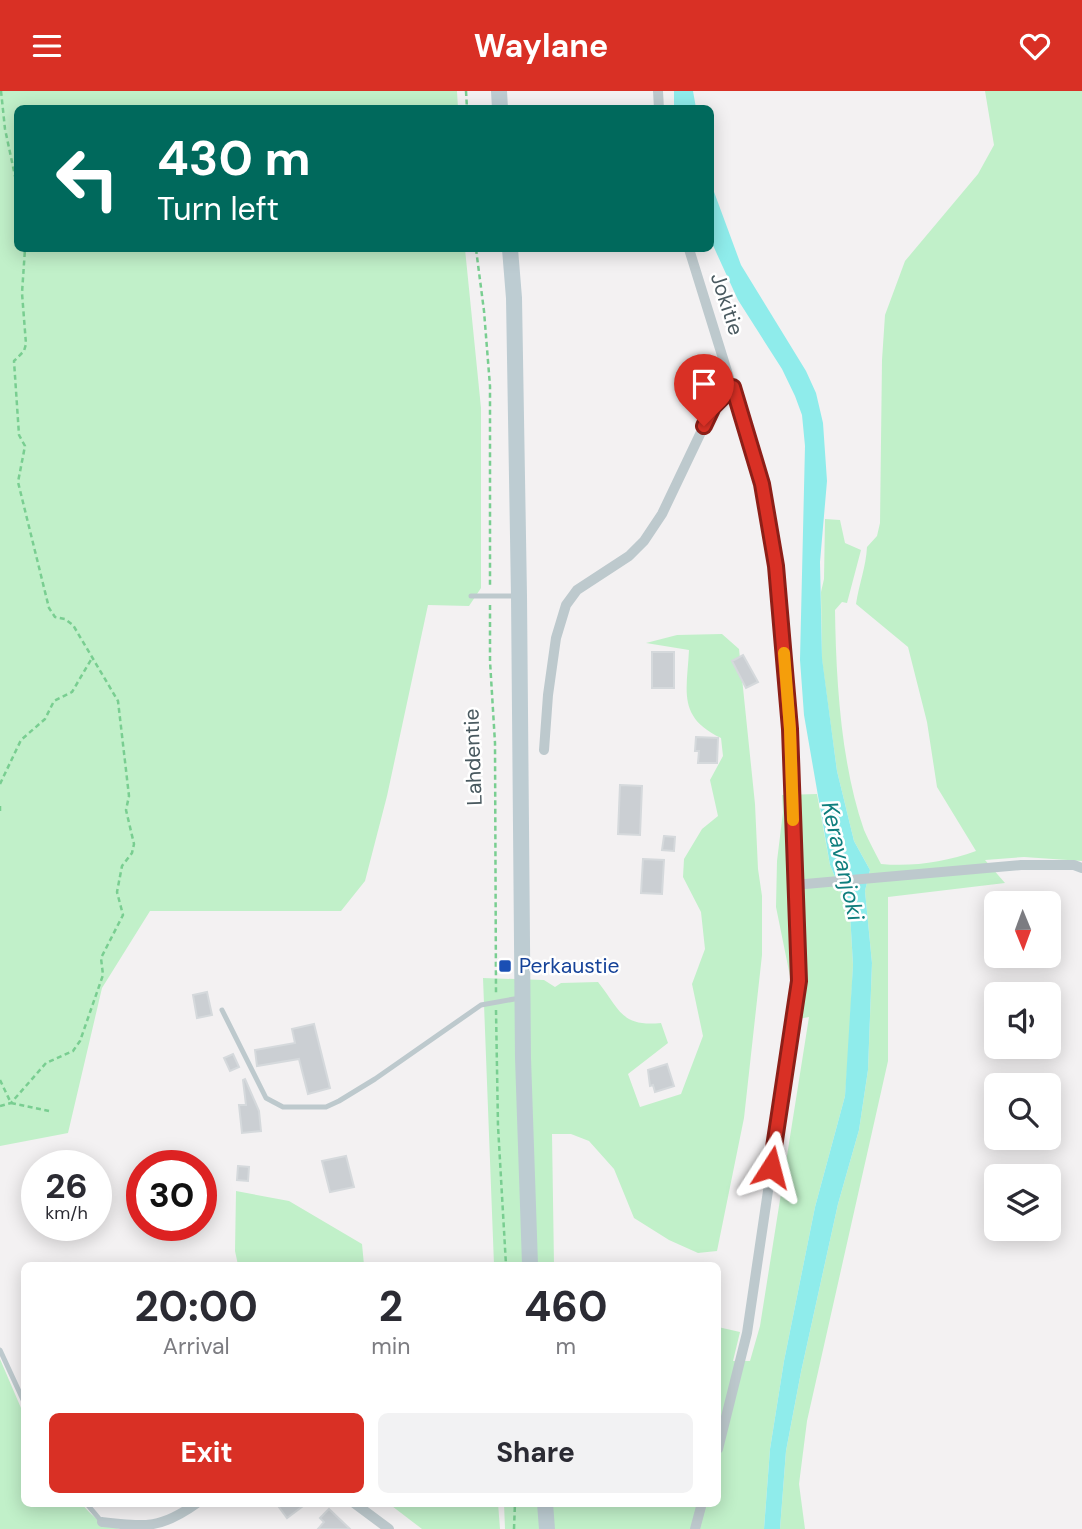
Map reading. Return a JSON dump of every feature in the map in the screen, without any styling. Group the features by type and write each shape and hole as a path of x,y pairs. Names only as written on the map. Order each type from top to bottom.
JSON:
{"main road":[{"path":"510,252 514,298 519,596 523,1058 530,1262"},
{"path":"545,1507 547,1529"}],"street":[{"name":"Jokitie","path":"690,252 762,484 776,566 790,729 799,981 747,1333 721,1436"},
{"path":"544,750 548,695 560,620 566,605 577,590 629,556 644,541 662,514 713,407 733,387"},
{"path":"794,885 1021,865 1074,865 1082,868"},
{"path":"102,1522 155,1528 180,1518 192,1507"},
{"path":"359,1507 389,1529"},
{"path":"695,1529 701,1507"}],"lane":[{"path":"471,596 519,596"},
{"path":"222,1010 267,1098 283,1107 326,1107 375,1079 481,1005 523,997"},
{"path":"0,1350 21,1396"},
{"path":"89,1507 102,1522"}],"path":[{"path":"1,91 5,129 14,171"},
{"path":"10,1103 46,1063 73,1051 80,1041 103,975 102,958 123,915 117,892 122,866 132,853 134,844 126,810 129,796 118,701 73,625 65,619 55,617 49,608 18,482 25,446 19,435 13,361 24,351 26,344 22,293 24,252"},
{"name":"Lahdentie","path":"476,252 490,386 490,661 495,743 498,1126 506,1262"},
{"path":"0,784 21,740 45,719 54,701 72,692 92,658"},
{"path":"0,806 0,813"},
{"path":"0,1080 10,1103"},
{"path":"0,1106 10,1103 49,1111"},
{"path":"514,1529 515,1507"}],"green space":[{"path":"0,91 457,91 458,105 14,105 14,252 465,252 481,408 481,588 469,606 428,605 387,796 365,881 341,911 150,911 102,988 68,1133 0,1146"},
{"path":"985,91 1082,91 1082,861 1024,857 985,860 1005,883 888,897 888,1061 807,1421 799,1484 805,1529 780,1529 786,1451 801,1372 838,1204 859,1130 868,1070 872,963 865,891 870,870 854,841 837,771 822,660 821,592 824,579 825,519 840,520 845,543 861,550 847,603 842,602 835,610 845,750 864,830 881,864 929,863 976,851 937,787 927,722 908,647 856,604 867,547 877,536 880,523 885,315 905,261 978,174 994,145"},
{"path":"722,634 739,649 762,896 762,955 744,1118 717,1251 698,1253 669,1240 634,1218 614,1169 589,1141 571,1134 552,1134 554,1262 494,1262 483,978 544,980 555,987 561,983 598,982 622,1014 629,1019 661,1023 668,1043 628,1074 640,1107 681,1094 703,1036 692,984 705,949 701,912 683,877 684,859 702,829 718,816 710,780 723,756 721,738 707,730 691,712 687,690 689,650 646,643 677,635"},
{"path":"817,794 830,865 850,913 853,965 845,1096 815,1207 784,1361 770,1449 764,1529 505,1529 504,1507 721,1507 721,1328 740,1332 733,1361 750,1361 760,1326 809,1017 787,1021 791,981 776,907 782,795"},
{"path":"236,1191 289,1201 362,1244 364,1262 237,1262 235,1251"},
{"path":"0,1359 21,1408 21,1507 85,1507 98,1520 121,1529 0,1529"},
{"path":"393,1507 498,1507 500,1529 422,1529"}],"water":[{"path":"674,91 693,91 695,105 674,105"},
{"name":"Keravanjoki","path":"714,192 741,265 806,371 816,393 823,423 827,481 820,562 822,658 837,771 854,841 870,870 865,891 872,963 868,1070 859,1130 838,1204 801,1372 786,1451 780,1529 764,1529 770,1449 784,1361 815,1207 845,1096 853,965 850,913 830,865 804,715 800,660 805,446 802,415 782,369 738,300 714,248"}],"building":[{"path":"652,652 674,652 674,688 652,688"},
{"path":"743,655 758,682 746,688 732,661"},
{"path":"696,737 718,738 717,763 698,763"},
{"path":"620,785 642,786 640,835 618,834"},
{"path":"664,836 675,837 674,851 662,850"},
{"path":"643,859 664,860 662,894 641,893"},
{"path":"207,992 212,1015 197,1018 193,995"},
{"path":"314,1024 330,1088 308,1094 299,1059 257,1066 255,1050 295,1043 292,1029"},
{"path":"233,1054 239,1067 230,1071 224,1058"},
{"path":"667,1064 674,1086 655,1092 653,1085 650,1086 648,1070"},
{"path":"245,1079 259,1111 261,1131 242,1133 239,1105 246,1105"},
{"path":"346,1156 354,1187 330,1192 322,1161"},
{"path":"238,1166 249,1167 248,1181 237,1180"},
{"path":"279,1507 302,1507 287,1518"},
{"path":"329,1509 350,1529 318,1529 324,1522 320,1518"}],"slow traffic":[{"path":"784,653 793,820"}],"place":[{"name":"Perkaustie","path":"505,966"}],"route":[{"path":"704,426 713,407 733,387 762,484 776,566 790,729 799,981 771,1167"}]}
